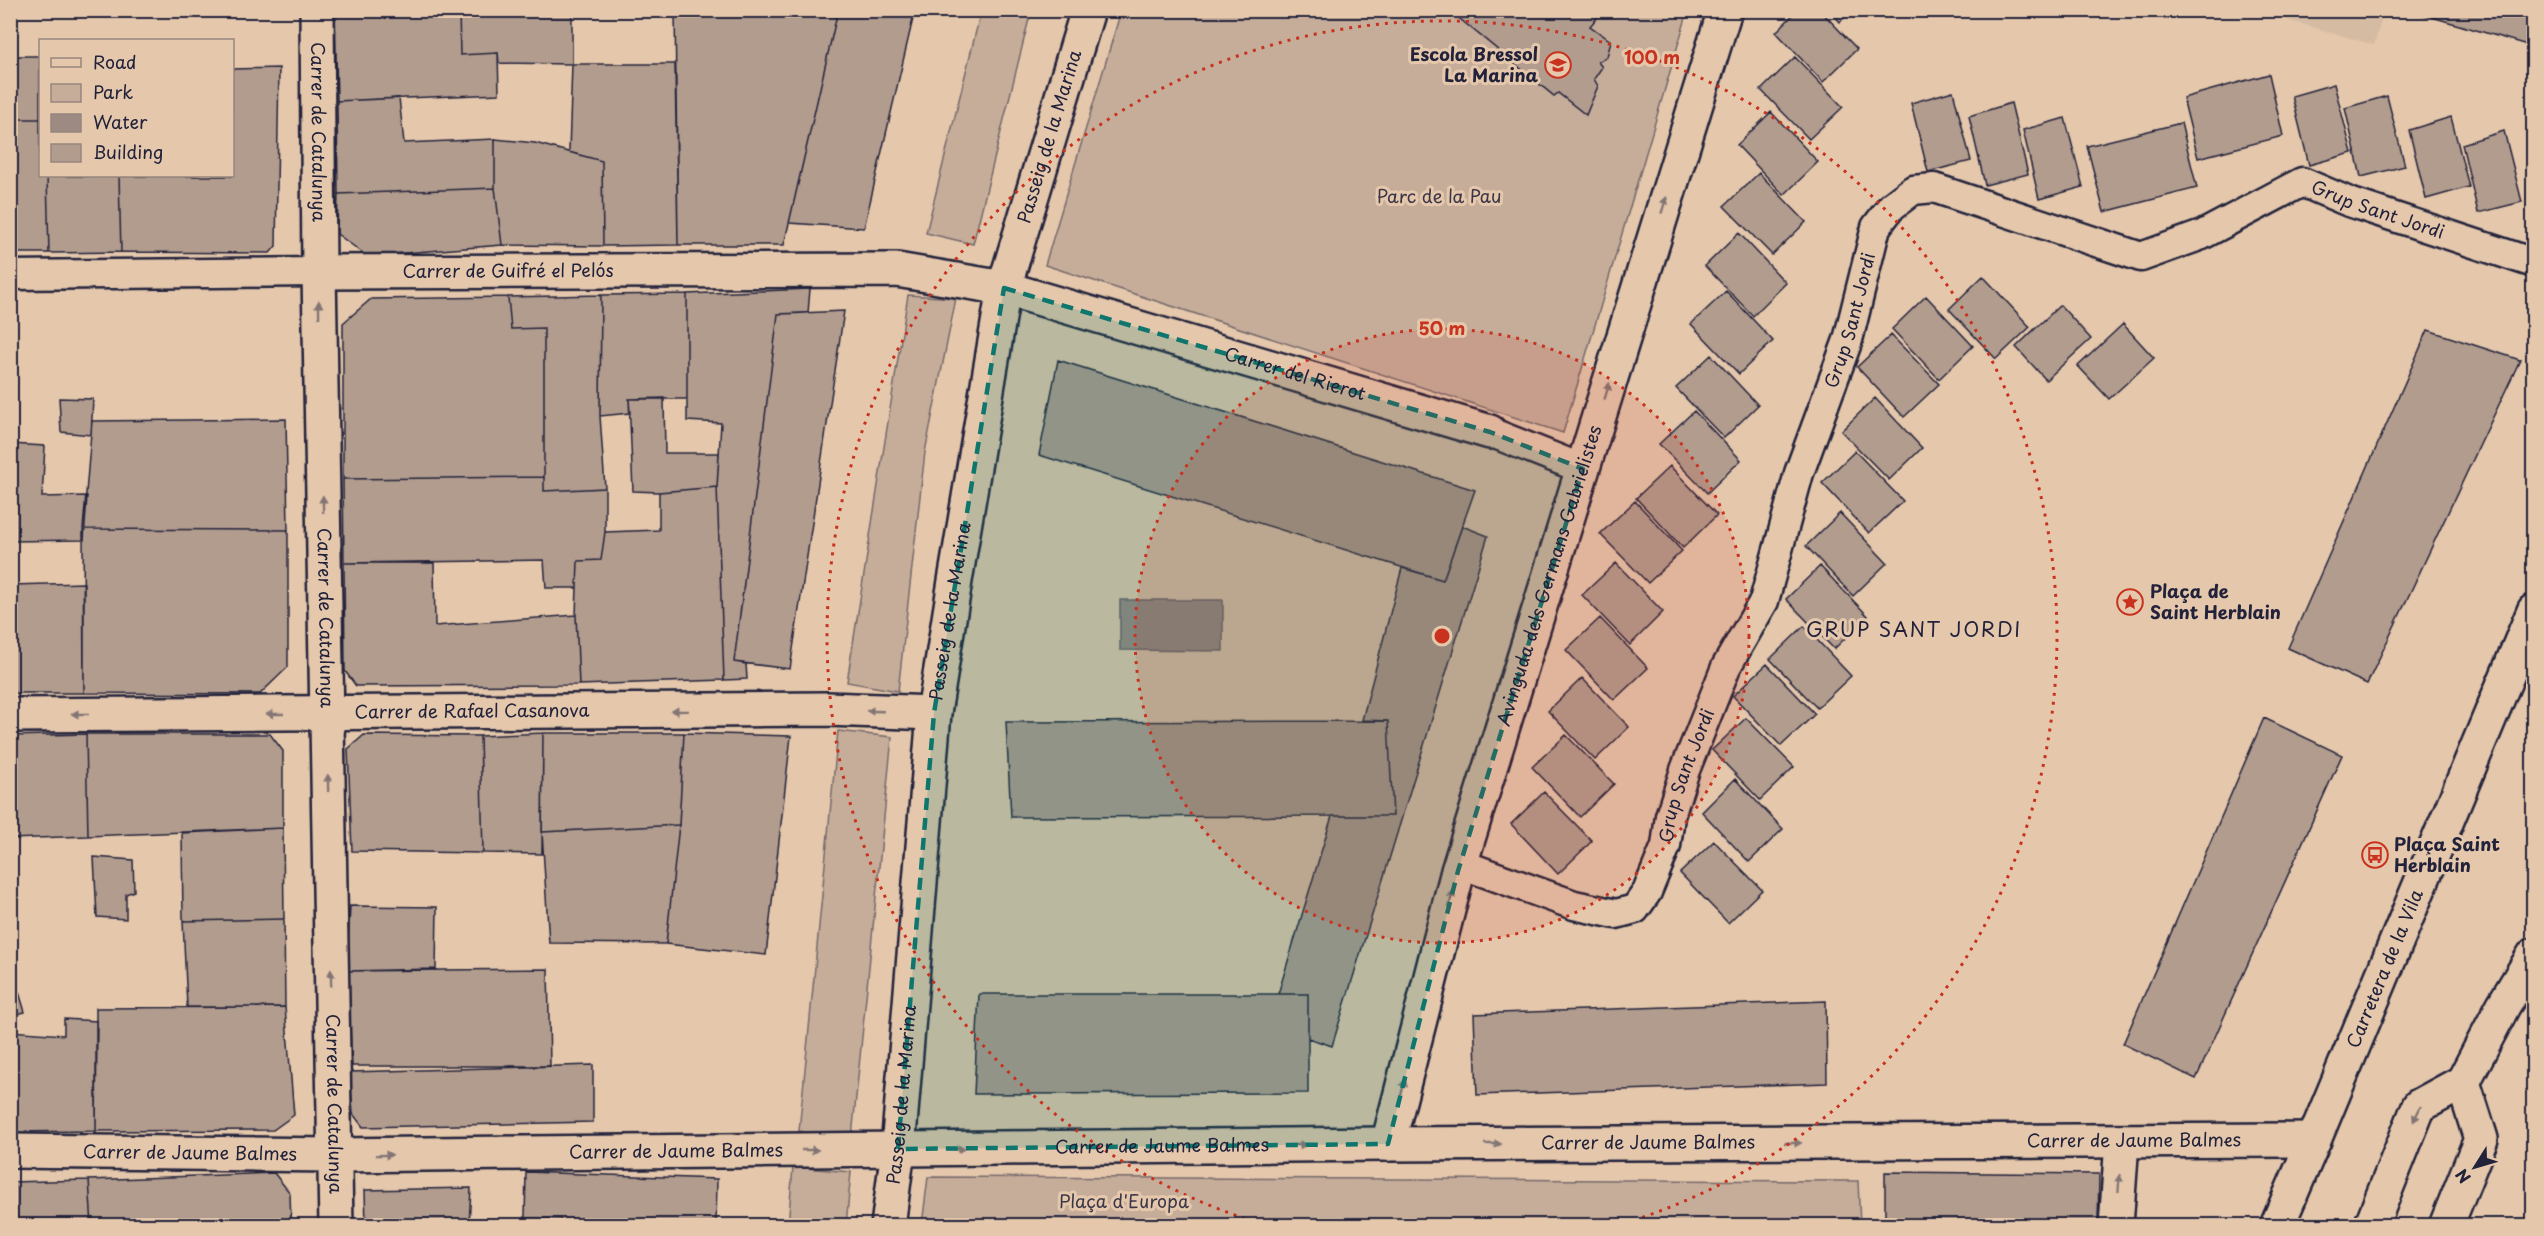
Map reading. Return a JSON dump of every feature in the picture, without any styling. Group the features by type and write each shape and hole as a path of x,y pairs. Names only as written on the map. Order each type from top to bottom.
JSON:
{"street":[{"name":"Carrer de Catalunya","path":"317,10 319,272 336,1226"},
{"name":"Passeig de la Marina","path":"888,1226 898,1149 934,713 1004,288 1088,10"},
{"name":"Avinguda dels Germans Gabrielistes","path":"1388,1144 1461,864 1725,10"},
{"name":"Grup Sant Jordi","path":"1461,864 1574,905 1616,914 1635,909 1647,892 1666,846 1671,816 1685,770 1726,667 1764,601 1799,473 1848,340 1876,227 1892,206 1913,190 1934,188 2141,258 2202,235 2302,182 2349,202 2534,263"},
{"name":"Carrer de Guifré el Pelós","path":"10,275 897,270 1004,288"},
{"name":"Carrer del Rierot","path":"1004,288 1490,432 1583,469"},
{"name":"Carretera de la Vila","path":"2277,1226 2534,611"},
{"name":"Carrer de Rafael Casanova","path":"10,714 327,714 827,709 934,713"},
{"path":"2371,1226 2419,1106 2463,1082 2503,1006 2534,955"},
{"path":"2446,1226 2481,1139 2463,1082"},
{"name":"Carrer de Jaume Balmes","path":"10,1151 334,1155 1388,1144 2314,1140"},
{"path":"2116,1226 2122,1141"}],"highlighted area":[{"path":"1004,288 1490,432 1583,469 1458,871 1388,1144 898,1149 934,713"}],"shaded area":[{"path":"2257,11 2384,11 2374,45"}],"green space":[{"path":"981,11 1031,11 973,244 926,233"},
{"name":"Parc de la Pau","path":"1121,11 1688,11 1563,433 1045,265"},
{"path":"908,295 956,298 925,452 898,691 847,682"},
{"path":"838,731 892,737 852,1137 799,1131"},
{"path":"793,1167 851,1172 846,1225 788,1226"},
{"name":"Plaça d'Europa","path":"928,1177 1858,1181 1860,1225 922,1225"}],"water":[{"path":"1120,600 1223,600 1223,651 1120,650"}],"building":[{"path":"335,10 459,10 460,55 498,53 499,94 337,101"},
{"path":"459,10 572,10 572,64 499,63 498,53 460,55"},
{"path":"675,10 838,10 784,245 678,245"},
{"path":"838,10 915,10 864,228 789,223"},
{"name":"Escola Bressol La Marina","path":"1449,10 1614,10 1608,17 1602,12 1590,26 1611,41 1607,57 1598,62 1602,67 1594,79 1598,86 1586,115 1558,93 1554,96"},
{"path":"1798,10 1820,10 1857,49 1823,82 1776,32"},
{"path":"1829,10 1852,10 1840,22"},
{"path":"2408,10 2534,10 2534,47"},
{"path":"10,56 39,56 39,119 10,119"},
{"path":"1795,57 1843,107 1809,139 1761,90"},
{"path":"572,64 675,64 678,245 603,246 602,161 569,152"},
{"path":"279,68 276,246 270,253 121,252 119,177 234,177 234,69"},
{"path":"2269,74 2283,136 2198,158 2183,98"},
{"path":"2334,84 2352,153 2309,165 2292,96"},
{"path":"1953,91 1971,161 1928,172 1911,103"},
{"path":"2387,96 2405,166 2361,177 2345,108"},
{"path":"399,98 404,143 495,139 495,188 338,194 337,101"},
{"path":"2011,103 2028,174 1985,185 1969,116"},
{"path":"1771,112 1818,162 1784,195 1737,145"},
{"path":"2451,117 2469,187 2426,199 2409,130"},
{"path":"2065,118 2083,187 2039,199 2023,130"},
{"path":"10,119 39,119 39,177 47,177 49,253 10,253"},
{"path":"2181,123 2197,188 2104,212 2087,146"},
{"path":"2504,131 2522,202 2478,213 2462,144"},
{"path":"495,139 535,143 602,161 603,246 502,245 495,188"},
{"path":"2534,162 2534,193 2527,164"},
{"path":"1759,173 1806,222 1772,255 1724,206"},
{"path":"47,177 119,177 121,252 49,253"},
{"path":"495,188 502,245 367,256 337,234 338,194"},
{"path":"1739,233 1786,283 1753,316 1705,266"},
{"path":"1983,276 2030,327 1996,359 1949,309"},
{"path":"810,289 808,313 778,314 734,662 746,664 747,679 724,680 717,487 721,423 687,421 687,294"},
{"path":"1726,291 1773,341 1739,374 1691,324"},
{"path":"687,294 687,399 629,399 630,413 600,416 601,295"},
{"path":"601,295 600,416 605,488 544,491 544,328 511,329 508,297"},
{"path":"1926,296 1973,346 1939,379 1892,329"},
{"path":"508,297 511,329 544,328 544,477 343,479 343,323 371,299"},
{"path":"2060,305 2091,339 2046,380 2016,347"},
{"path":"844,311 790,669 734,662 778,314"},
{"path":"2123,324 2154,358 2109,399 2078,366"},
{"path":"2428,330 2520,360 2367,684 2288,648"},
{"path":"1891,335 1939,384 1904,417 1857,367"},
{"path":"1711,355 1758,405 1724,438 1676,388"},
{"path":"1058,360 1475,490 1443,580 1039,455"},
{"path":"59,398 93,399 91,435 61,432"},
{"path":"664,398 665,453 719,453 717,487 659,492 633,491 629,399"},
{"path":"1875,398 1922,448 1889,480 1841,431"},
{"path":"1694,411 1741,460 1707,493 1659,444"},
{"path":"286,419 288,530 83,529 92,421"},
{"path":"10,444 45,446 42,497 87,496 84,540 10,541"},
{"path":"1855,451 1903,501 1869,533 1822,483"},
{"path":"1670,466 1717,515 1683,548 1636,498"},
{"path":"544,477 544,491 605,488 605,532 601,560 578,561 577,588 546,588 544,560 344,563 343,479"},
{"path":"717,487 724,680 579,685 576,615 578,561 601,560 605,532 659,530 659,492"},
{"path":"1635,501 1682,551 1648,583 1600,534"},
{"path":"1840,513 1887,563 1853,596 1806,546"},
{"path":"1462,526 1488,536 1332,1046 1308,1038 1308,994 1278,994 1332,816 1393,816 1388,721 1362,720 1402,568 1443,580"},
{"path":"83,529 288,530 288,667 260,694 84,693"},
{"path":"344,563 434,563 435,626 576,615 579,685 356,686 345,671"},
{"path":"1616,563 1663,612 1630,645 1582,595"},
{"path":"1820,566 1868,616 1834,649 1786,599"},
{"path":"84,583 84,693 10,693 10,585"},
{"path":"1600,618 1648,668 1614,700 1566,650"},
{"path":"1804,626 1851,676 1817,708 1770,659"},
{"path":"1767,664 1815,714 1781,746 1733,696"},
{"path":"1582,678 1629,727 1595,760 1548,711"},
{"path":"1746,718 1794,767 1760,800 1712,750"},
{"path":"2264,718 2342,755 2196,1079 2123,1044"},
{"path":"1388,721 1393,816 1011,817 1006,722"},
{"path":"543,733 542,854 483,853 480,736"},
{"path":"543,733 684,733 679,825 542,832"},
{"path":"684,733 791,736 766,955 666,944 679,825"},
{"path":"86,734 270,734 283,751 283,828 88,836"},
{"path":"86,734 88,836 10,839 10,736"},
{"path":"364,735 480,736 483,853 352,851 348,749"},
{"path":"1566,735 1614,784 1580,817 1532,767"},
{"path":"1735,779 1783,829 1749,862 1702,812"},
{"path":"1544,792 1592,841 1558,874 1511,824"},
{"path":"679,825 666,944 549,943 542,832"},
{"path":"283,828 284,919 183,921 182,833"},
{"path":"1714,841 1762,890 1728,923 1680,873"},
{"path":"94,857 133,860 134,891 126,894 126,919 97,917"},
{"path":"350,906 437,907 436,969 347,971"},
{"path":"284,919 285,1007 187,1007 183,921"},
{"path":"10,962 25,1012 10,1016"},
{"path":"548,969 550,1066 352,1066 347,971"},
{"path":"979,994 1308,994 1308,1093 974,1094"},
{"path":"1826,1001 1827,1083 1477,1095 1474,1014"},
{"path":"285,1007 294,1115 273,1130 96,1131 96,1008"},
{"path":"64,1019 97,1021 96,1131 10,1132 10,1031 64,1035"},
{"path":"593,1065 593,1122 363,1127 353,1114 350,1072"},
{"path":"526,1172 717,1179 716,1226 564,1226 560,1219 525,1218"},
{"path":"1885,1172 2099,1174 2098,1226 1885,1226"},
{"path":"274,1173 290,1193 291,1226 92,1226 89,1180"},
{"path":"89,1180 92,1226 10,1226 10,1182"},
{"path":"471,1188 469,1226 366,1226 365,1190"}],"place":[{"name":"Escola Bressol La Marina","path":"1558,65"},
{"name":"Plaça de Saint Herblain","path":"2130,602"},
{"name":"Plaça Saint Herblain","path":"2375,855"}],"district":[{"name":"GRUP SANT JORDI","path":"1914,630"}]}
